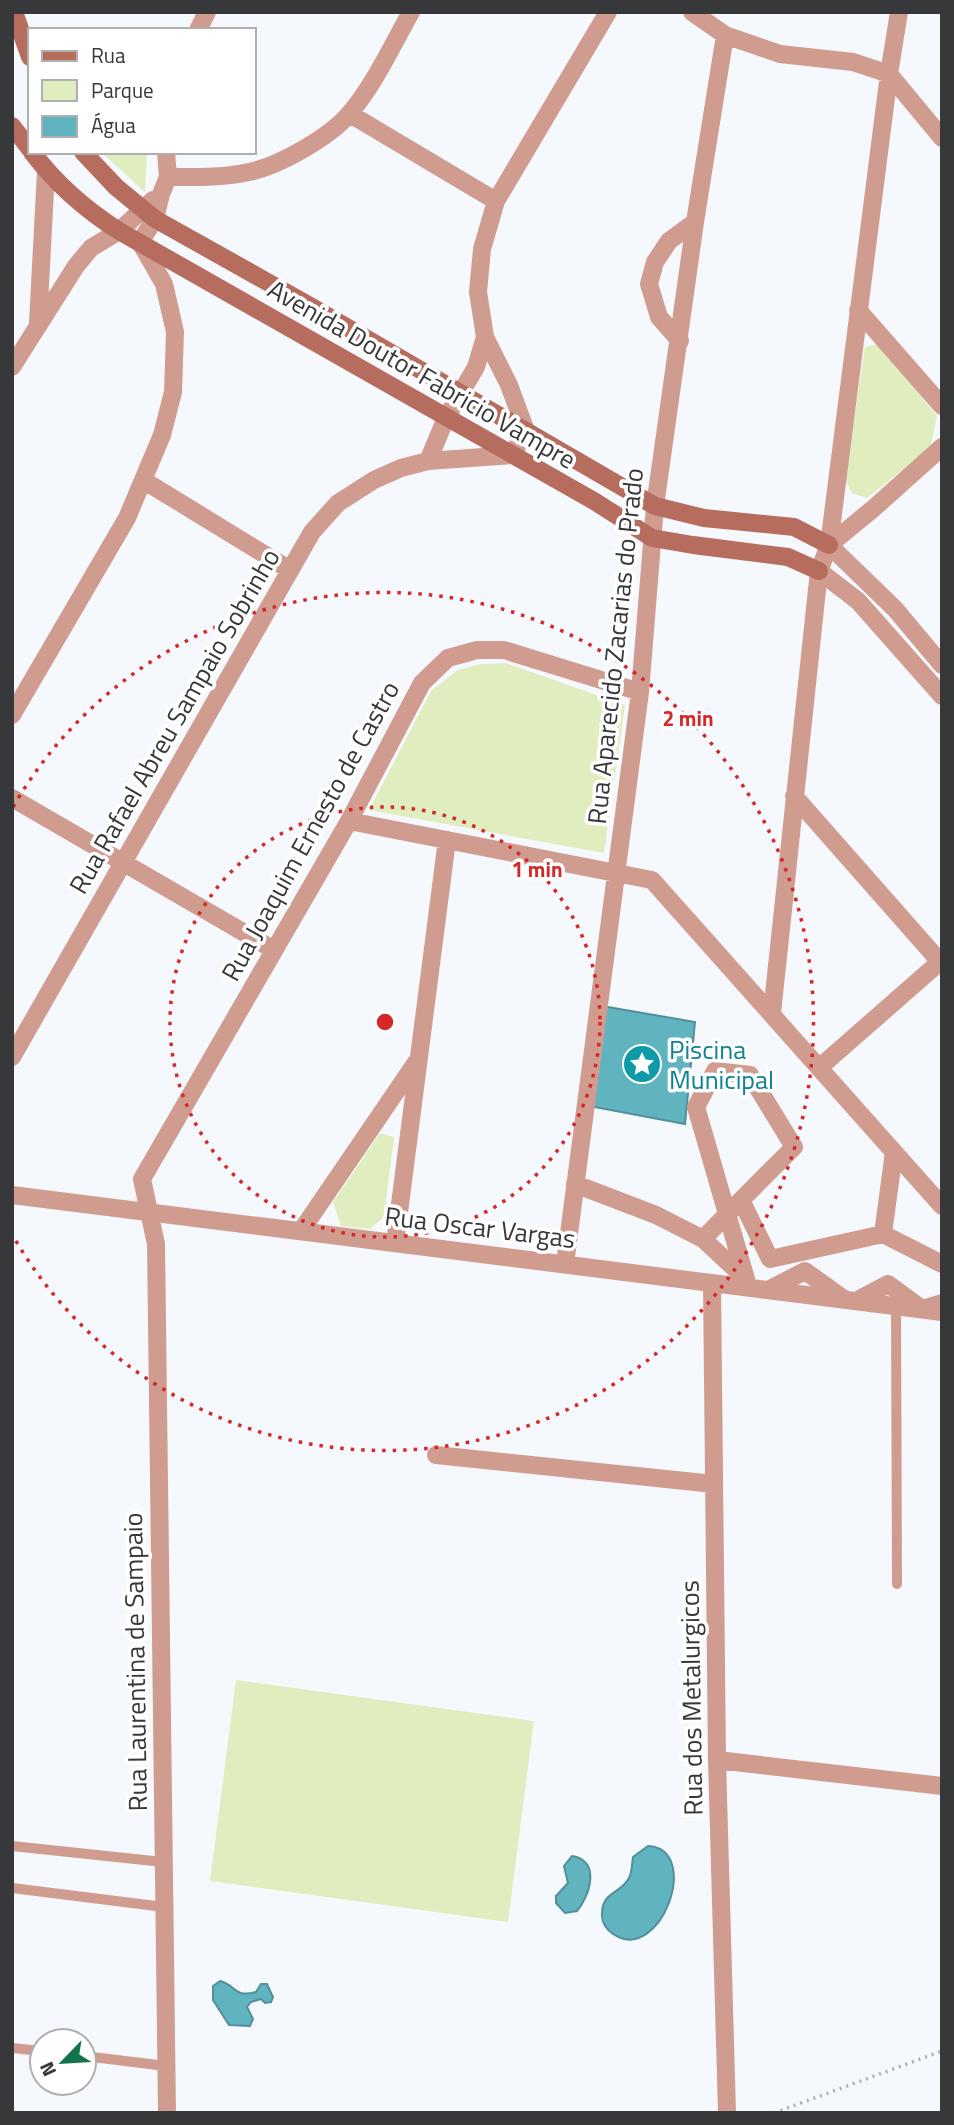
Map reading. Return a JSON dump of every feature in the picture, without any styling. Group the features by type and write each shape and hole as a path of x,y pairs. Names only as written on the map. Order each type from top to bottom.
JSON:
{"main road":[{"path":"14,12 28,51"},
{"name":"Avenida Doutor Fabricio Vampre","path":"12,126 28,147"},
{"name":"Avenida Doutor Fabricio Vampre","path":"33,154 46,171 94,215 119,231 652,538 788,557 819,571"},
{"name":"Avenida Doutor Fabricio Vampre","path":"85,154 116,187 148,214 655,506 704,518 794,527 829,545"}],"street":[{"path":"199,28 207,12"},
{"path":"168,177 214,178 251,172 289,156 327,135 350,114 377,74 411,12"},
{"path":"512,455 526,431 509,385 485,337 478,292 482,249 496,201 608,12"},
{"path":"692,12 725,35 780,54 853,62 889,74 942,138"},
{"path":"772,1013 819,571 829,545 899,12"},
{"name":"Rua Aparecido Zacarias do Prado","path":"565,1264 640,692 655,506 695,222 725,35"},
{"path":"350,114 496,201"},
{"path":"12,715 127,517 162,435 173,392 175,332 164,285 140,242 148,214 168,177 166,154"},
{"path":"37,327 46,171"},
{"path":"12,366 91,248 148,214"},
{"path":"680,341 659,317 649,284 655,262 669,241 695,222"},
{"path":"858,310 942,406"},
{"path":"428,461 446,418 476,367 485,337"},
{"path":"829,545 874,509 942,447"},
{"name":"Rua Rafael Abreu Sampaio Sobrinho","path":"12,1057 312,532 338,503 374,480 401,468 428,461 512,455"},
{"path":"143,480 290,570"},
{"path":"829,545 895,609 942,664"},
{"path":"819,571 858,601 942,696"},
{"name":"Rua Joaquim Ernesto de Castro","path":"150,1212 142,1179 349,821 422,683 448,658 477,650 504,650 640,692"},
{"path":"794,796 941,962 820,1067"},
{"path":"12,798 274,950"},
{"path":"349,821 652,880 942,1206"},
{"path":"396,1243 447,840"},
{"path":"301,1231 419,1058"},
{"path":"703,1239 727,1215 741,1200 794,1147 750,1074 715,1071 696,1107 727,1215 757,1285"},
{"path":"883,1234 894,1152"},
{"path":"575,1184 656,1215 703,1239 757,1285"},
{"name":"Rua Oscar Vargas","path":"12,1195 712,1283 757,1285 942,1312"},
{"path":"741,1200 770,1259 883,1234 942,1264"},
{"name":"Rua Laurentina de Sampaio","path":"150,1212 156,1244 166,2113"},
{"name":"Rua dos Metalurgicos","path":"712,1283 718,1760 727,2113"},
{"path":"850,1300 888,1284 922,1309 942,1303"},
{"path":"436,1455 714,1484"},
{"path":"718,1760 942,1786"}],"lane":[{"path":"896,1306 897,1584"},
{"path":"12,1846 163,1862"},
{"path":"12,1888 164,1907"},
{"path":"98,2058 166,2066"}],"path":[{"path":"774,2113 942,2051"}],"green space":[{"path":"103,154 147,154 145,192"},
{"path":"878,344 937,416 930,448 867,498 852,493 845,480 865,347"},
{"path":"506,663 625,705 604,853 369,810 431,691 458,670 481,664"},
{"path":"380,1133 394,1137 384,1217 370,1229 341,1226 333,1202"},
{"path":"236,1680 534,1721 508,1922 210,1881"}],"water":[{"name":"Piscina Municipal","path":"602,1006 695,1022 685,1124 589,1106"},
{"path":"648,1846 664,1852 672,1866 673,1884 669,1903 659,1921 646,1934 630,1940 613,1934 607,1928 602,1919 603,1908 608,1897 629,1878 633,1857"},
{"path":"572,1856 587,1864 590,1871 589,1888 577,1911 565,1913 556,1903 556,1896 568,1883 564,1866"},
{"path":"220,1981 243,1993 256,1992 261,1984 267,1984 273,1997 271,2002 265,2003 261,1999 251,2002 247,2007 253,2019 250,2026 229,2025 213,2000 213,1986"}],"place":[{"name":"Piscina Municipal","path":"642,1064"}]}
